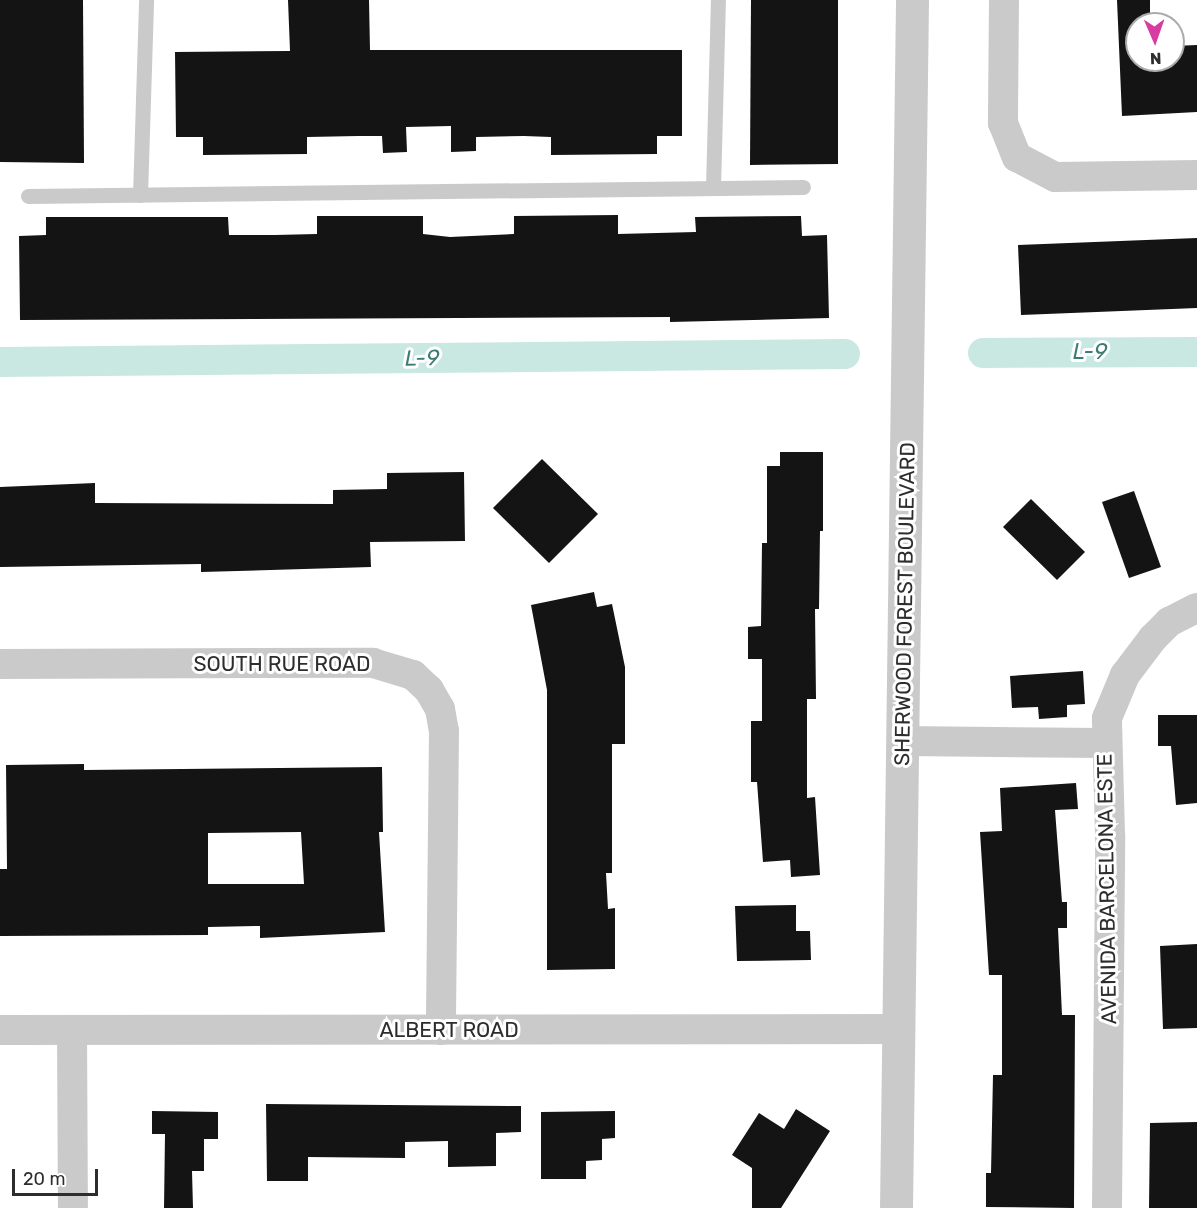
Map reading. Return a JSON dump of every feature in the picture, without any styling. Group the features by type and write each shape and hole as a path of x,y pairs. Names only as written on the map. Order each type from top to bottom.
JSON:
{"street":[{"name":"SHERWOOD FOREST BOULEVARD","path":"896,1208 904,741 912,0"},
{"path":"1004,0 1003,123 1017,157 1055,177 1197,175"},
{"name":"AVENIDA BARCELONA ESTE","path":"1107,1208 1110,834 1105,743 1107,718 1125,675 1169,622 1197,608"},
{"name":"SOUTH RUE ROAD","path":"0,664 373,663 393,666 413,675 429,690 440,709 444,731 441,1030"},
{"path":"904,741 1105,743"},
{"name":"ALBERT ROAD","path":"0,1030 899,1029"},
{"path":"72,1030 73,1208"}],"lane":[{"path":"140,195 146,0"},
{"path":"713,188 718,0"},
{"path":"28,196 803,187"}],"building":[{"path":"0,0 83,0 84,163 0,162"},
{"path":"288,0 369,0 370,50 682,50 682,136 657,136 657,154 551,155 551,137 524,136 476,137 476,151 451,152 451,126 406,127 407,152 383,153 382,136 307,137 307,154 203,155 203,137 176,137 175,52 290,51"},
{"path":"751,0 838,0 838,164 750,165"},
{"path":"1117,0 1150,0 1150,12 1125,12 1125,72 1185,72 1185,46 1197,45 1197,112 1122,116"},
{"path":"618,215 618,234 696,232 695,217 801,216 802,236 827,235 829,318 670,322 670,317 20,320 19,236 46,235 46,217 228,217 229,235 275,235 317,234 317,216 423,216 423,234 450,237 514,234 514,216"},
{"path":"1197,238 1197,308 1021,315 1018,245"},
{"path":"780,452 823,452 823,531 820,531 819,609 815,609 816,699 807,699 807,798 815,797 820,875 791,877 790,860 763,862 757,782 751,782 751,721 762,721 762,659 748,659 748,627 761,626 762,543 767,543 767,466 780,466"},
{"path":"542,459 598,514 549,563 493,508"},
{"path":"464,472 465,541 370,542 371,567 201,572 201,564 0,567 0,487 95,483 95,503 333,504 333,490 387,489 387,473"},
{"path":"1134,491 1161,567 1129,578 1102,502"},
{"path":"1031,499 1085,552 1057,580 1003,527"},
{"path":"594,592 597,607 612,604 625,667 625,744 612,744 612,873 606,873 608,909 615,908 615,969 547,970 547,690 531,605"},
{"path":"1083,671 1085,704 1067,705 1067,717 1039,719 1038,707 1012,708 1010,676"},
{"path":"1158,715 1197,715 1197,803 1176,805 1171,746 1158,746"},
{"path":"84,764 84,770 382,767 383,832 379,832 385,932 260,938 260,926 208,927 208,935 0,936 0,869 7,869 6,765","holes":["301,832 304,884 208,884 208,833"]},
{"path":"1076,783 1078,809 1055,810 1062,902 1067,902 1067,928 1058,928 1062,1015 1075,1015 1074,1208 986,1207 986,1173 991,1173 993,1075 1002,1075 1002,975 989,975 980,832 1002,831 1000,788"},
{"path":"796,905 796,931 810,931 811,960 737,961 735,906"},
{"path":"1197,944 1197,1028 1163,1029 1160,946"},
{"path":"266,1104 521,1106 521,1132 496,1133 496,1166 448,1167 448,1141 405,1142 405,1158 308,1157 308,1181 267,1181"},
{"path":"796,1109 830,1131 781,1208 752,1208 752,1168 732,1155 759,1113 784,1129"},
{"path":"152,1111 218,1112 218,1139 204,1139 204,1171 192,1171 193,1208 164,1208 165,1134 152,1134"},
{"path":"615,1111 615,1138 602,1139 602,1160 586,1161 586,1179 541,1179 541,1112"},
{"path":"1197,1122 1197,1208 1149,1208 1150,1123"}],"waterway":[{"name":"L-9","path":"983,353 1197,352"},
{"name":"L-9","path":"0,362 845,354"}]}
